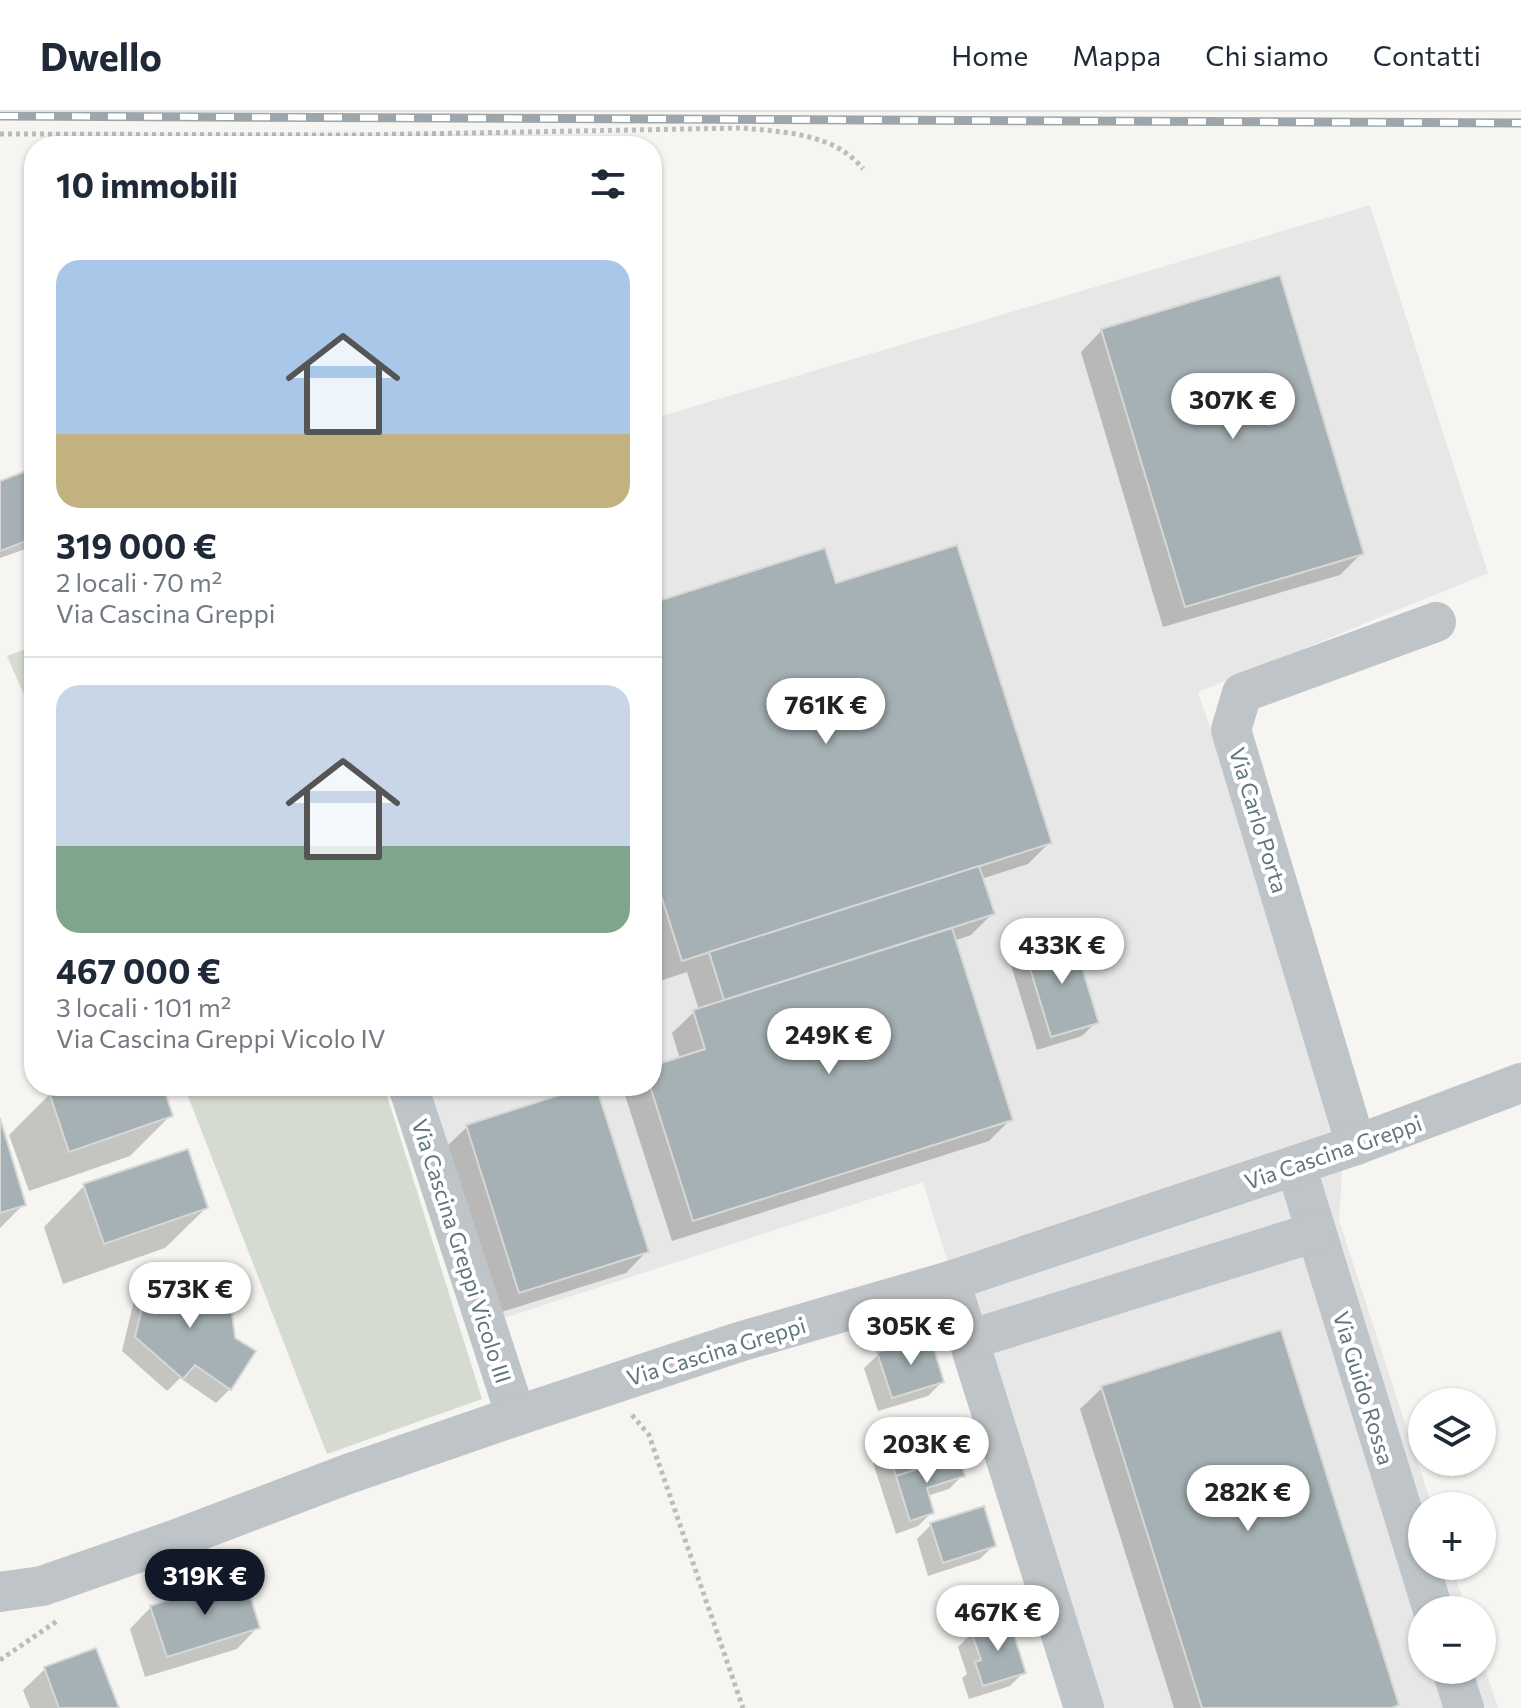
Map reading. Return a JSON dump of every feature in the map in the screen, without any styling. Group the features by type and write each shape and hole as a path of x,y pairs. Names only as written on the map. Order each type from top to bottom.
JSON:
{"street":[{"name":"Via Carlo Porta","path":"1356,1145 1231,730 1242,693 1436,622"},
{"name":"Via Cascina Greppi","path":"1,1591 42,1586 516,1416 739,1342 950,1281 1296,1166 1521,1083"},
{"name":"Via Cascina Greppi Vicolo III","path":"411,1096 516,1416"},
{"name":"Via Guido Rossa","path":"1296,1166 1429,1596"},
{"path":"969,1340 1316,1232"},
{"path":"950,1281 1084,1708"},
{"path":"1456,1684 1464,1708"}],"path":[{"path":"0,134 355,135 742,128 822,140 853,156 863,169"},
{"path":"619,1382 626,1408 649,1435 743,1708"},
{"path":"0,1660 52,1624"}],"shaded area":[{"path":"1370,205 1488,573 1198,692 1345,1127 1339,1220 1408,1432 1408,1476 1422,1476 1427,1492 1408,1492 1408,1580 1456,1580 1462,1596 1408,1596 1408,1684 1490,1684 1498,1708 1084,1708 923,1182 498,1320 424,1096 662,1096 662,416"},
{"path":"24,650 24,694 7,656"},
{"path":"188,1096 387,1096 482,1399 327,1454"}],"building":[{"path":"1280,275 1364,554 1185,607 1101,329"},
{"path":"24,472 24,542 0,551 0,481"},
{"path":"957,545 1052,843 682,961 662,898 662,600 825,548 836,583"},
{"path":"979,866 995,914 724,1000 709,952"},
{"path":"952,928 1013,1120 693,1221 653,1096 662,1096 662,1063 705,1049 693,1010"},
{"path":"1072,935 1099,1023 1051,1037 1024,949"},
{"path":"50,1096 166,1096 173,1116 69,1152"},
{"path":"557,1096 599,1096 649,1252 519,1293 466,1125"},
{"path":"0,1118 26,1205 0,1213"},
{"path":"188,1149 208,1208 104,1244 83,1184"},
{"path":"190,1266 200,1310 231,1306 235,1338 256,1351 231,1390 195,1365 183,1379 135,1337 150,1275"},
{"path":"1281,1330 1399,1705 1391,1708 1202,1708 1101,1386"},
{"path":"930,1336 944,1382 892,1398 877,1352"},
{"path":"908,1419 924,1467 896,1476 880,1428"},
{"path":"961,1432 968,1453 924,1467 917,1446"},
{"path":"959,1456 965,1476 927,1488 934,1513 910,1521 896,1476"},
{"path":"984,1506 996,1546 943,1563 930,1523"},
{"path":"244,1576 260,1628 167,1657 150,1606"},
{"path":"1009,1619 1026,1673 983,1686 975,1662 981,1660 971,1631"},
{"path":"96,1648 119,1708 59,1708 44,1667"}],"railway":[{"path":"0,116 1521,123"}]}
